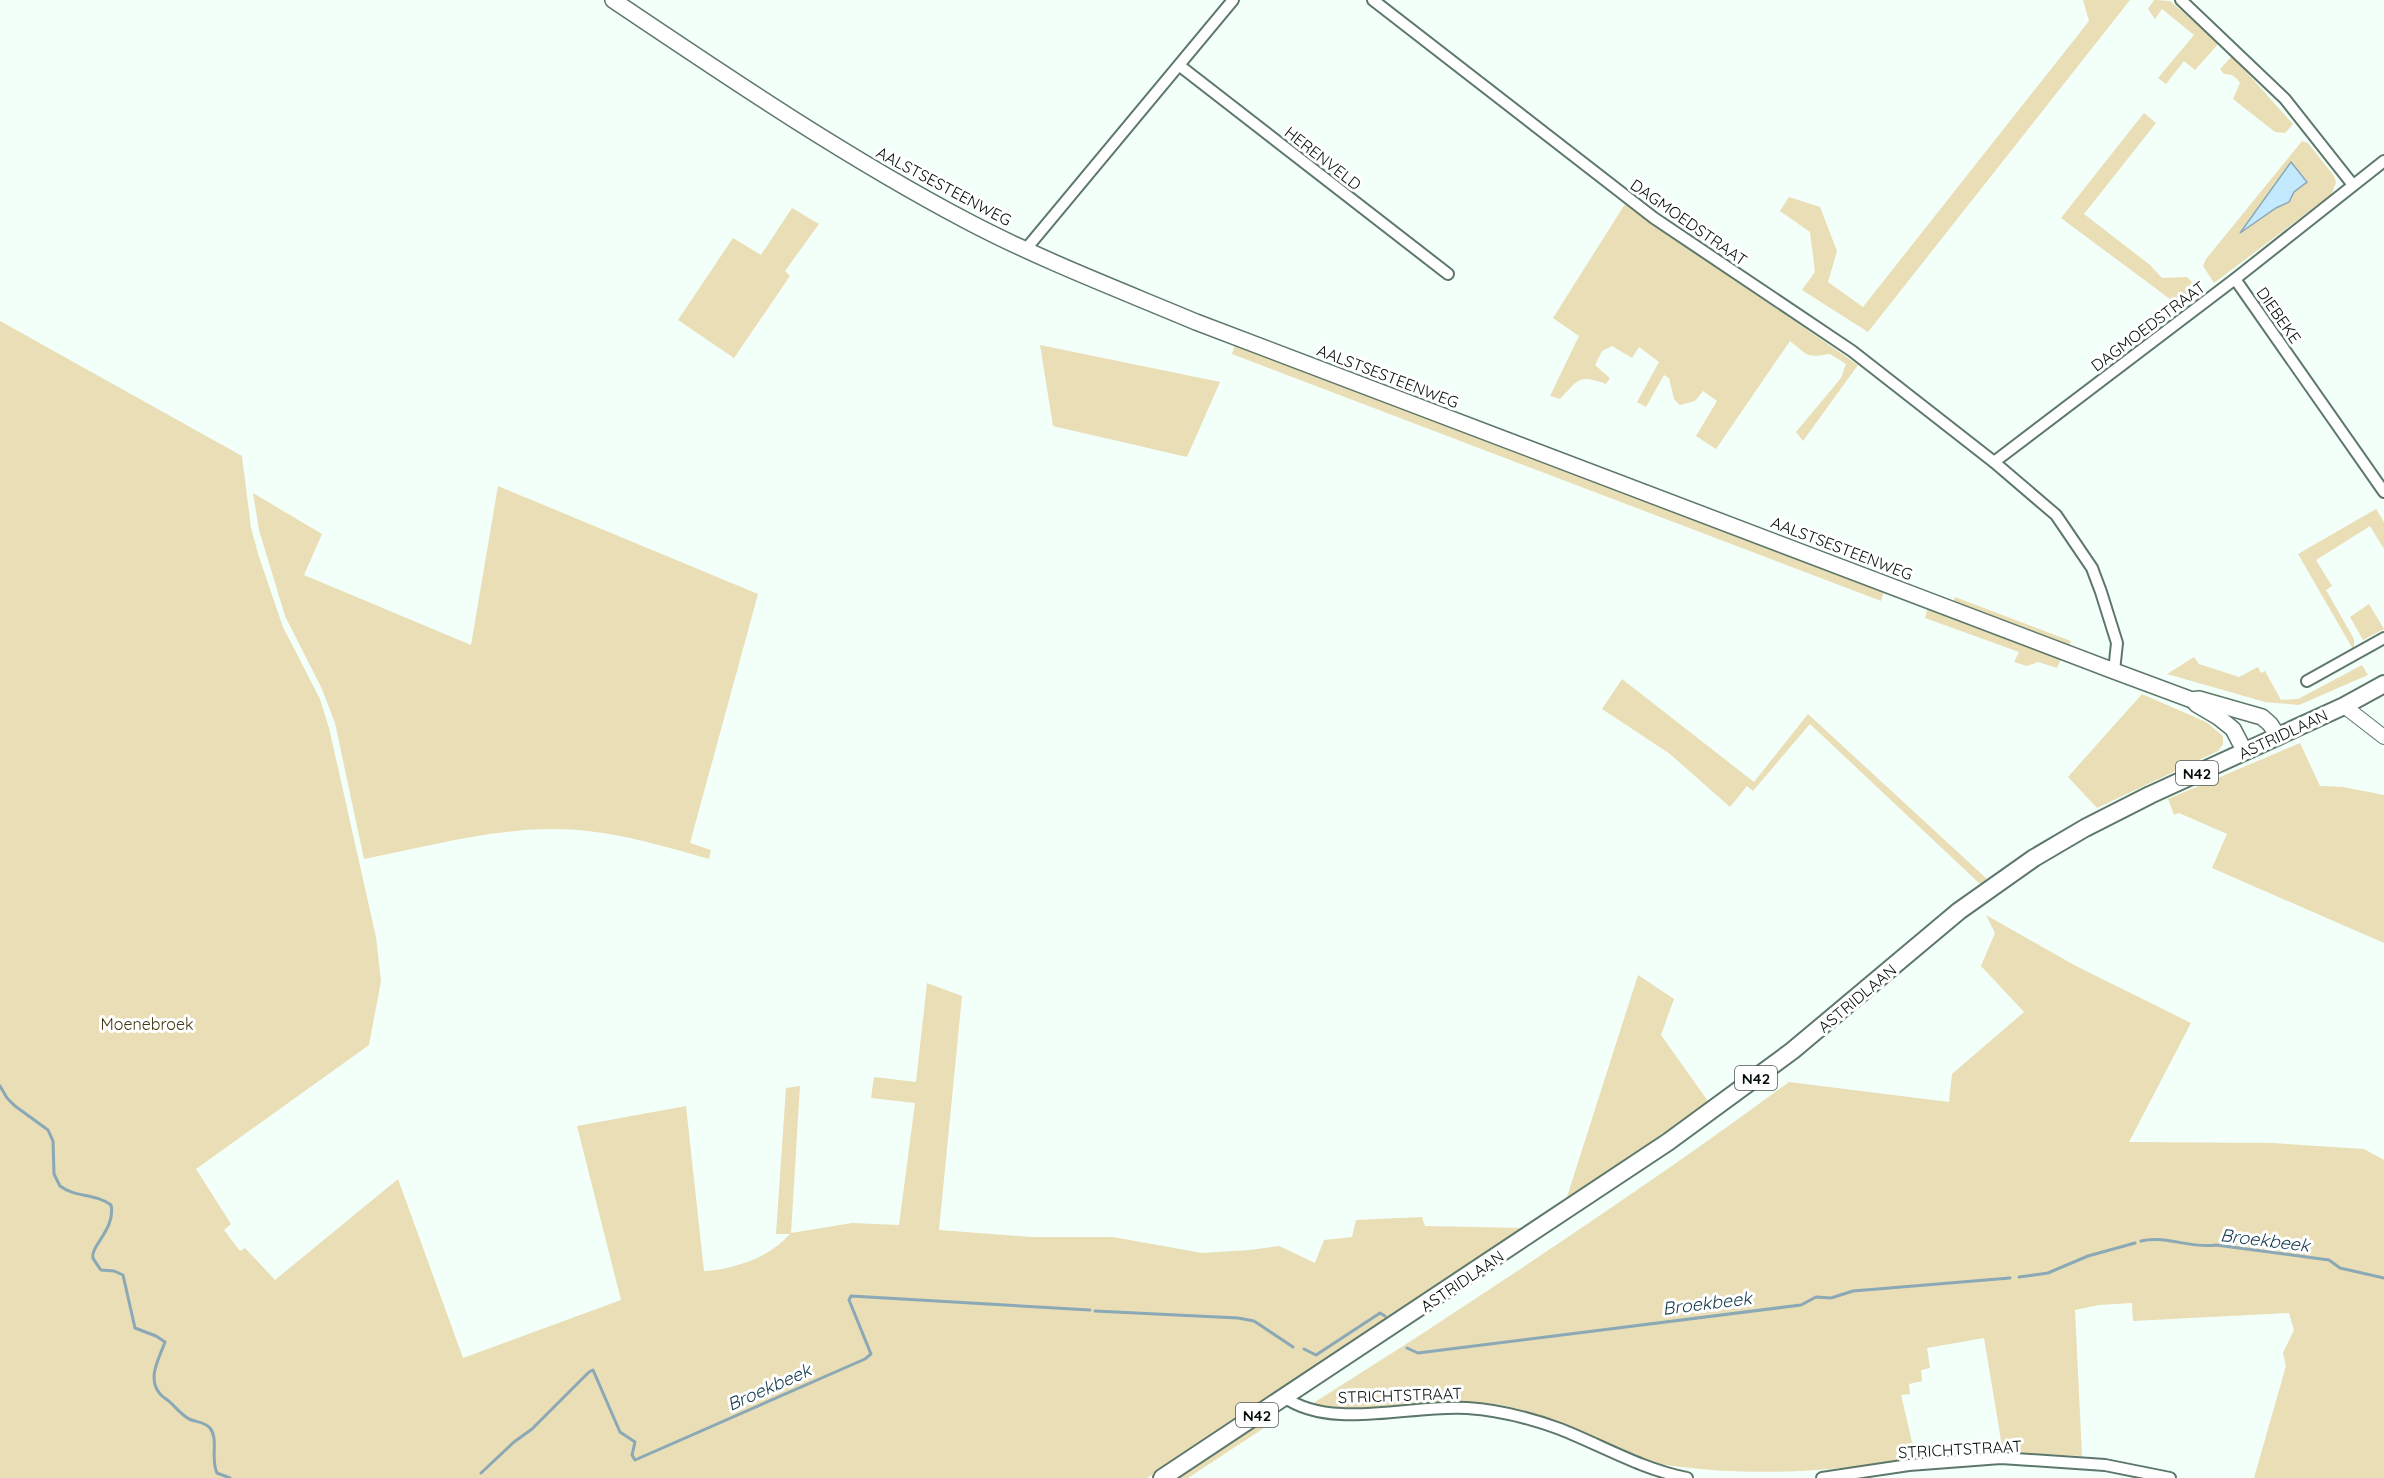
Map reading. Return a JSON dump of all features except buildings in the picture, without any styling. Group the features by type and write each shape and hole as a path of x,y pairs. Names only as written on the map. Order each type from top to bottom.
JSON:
{"main road":[{"name":"AALSTSESTEENWEG","path":"613,0 747,90 859,160 969,222 1026,249 1196,322 2114,671 2192,700 2199,699 2262,717 2278,736"},
{"name":"ASTRIDLAAN","path":"1284,1397 1703,1117 1792,1051 1959,911 2034,858 2085,828 2150,795 2344,706 2384,684"},
{"name":"AALSTSESTEENWEG","path":"2192,700 2197,706 2218,717 2233,729 2245,752"},
{"name":"N42","path":"1162,1478 1284,1397"}],"street":[{"path":"1026,249 1233,0"},
{"name":"DAGMOEDSTRAAT","path":"1373,0 1644,211 1852,351 1994,462 2056,515 2092,568 2117,643 2114,671"},
{"path":"2181,0 2285,99 2353,185"},
{"name":"HERENVELD","path":"1180,66 1448,274"},
{"name":"DIEBEKE","path":"2384,161 2235,279 2384,492"},
{"name":"DAGMOEDSTRAAT","path":"1994,462 2235,279"},
{"path":"2307,681 2384,638"},
{"path":"2344,706 2384,737"},
{"name":"STRICHTSTRAAT","path":"1284,1397 1302,1407 1345,1413 1445,1407 1510,1414 1562,1430 1639,1465 1687,1478"},
{"name":"STRICHTSTRAAT","path":"1822,1478 1910,1465 2001,1458 2105,1465 2170,1478"}],"green space":[{"path":"2083,0 2130,0 1868,332 1802,290 1815,272 1810,232 1780,211 1789,197 1820,207 1837,251 1828,282 1863,307 2089,21"},
{"path":"2154,0 2170,1 2219,43 2195,70 2184,61 2166,84 2158,78 2194,35 2162,9 2155,19 2148,9"},
{"path":"2232,56 2293,124 2285,133 2275,132 2233,99 2240,83 2233,76 2224,74 2220,69"},
{"path":"2144,113 2156,123 2084,214 2150,265 2162,278 2187,277 2195,285 2196,296 2182,308 2061,218"},
{"path":"2302,141 2308,143 2334,176 2336,182 2332,194 2214,283 2203,266 2206,259"},
{"path":"1625,204 1858,365 1803,441 1796,432 1841,378 1846,364 1830,354 1808,355 1790,341 1716,449 1696,436 1717,401 1703,391 1695,401 1680,405 1674,399 1669,378 1664,375 1646,407 1637,402 1659,362 1639,347 1632,358 1612,346 1602,351 1595,365 1610,378 1606,384 1583,379 1575,383 1560,399 1550,396 1579,336 1553,318"},
{"path":"792,208 819,224 785,271 790,276 734,358 678,320 733,238 761,255"},
{"name":"Moenebroek","path":"0,321 242,456 251,528 259,557 283,627 320,699 329,728 376,937 381,981 369,1045 196,1169 231,1224 224,1230 240,1251 245,1248 275,1280 398,1179 463,1358 621,1300 577,1126 686,1106 704,1271 727,1268 750,1261 772,1250 790,1234 776,1234 786,1088 800,1086 791,1233 852,1223 899,1225 915,1103 871,1098 874,1077 916,1082 927,983 962,996 939,1230 1031,1237 1113,1237 1202,1253 1279,1246 1315,1263 1324,1240 1352,1237 1356,1220 1422,1217 1425,1226 1525,1228 1271,1399 1147,1478 0,1478"},
{"path":"1040,345 1220,382 1187,457 1053,426"},
{"path":"1235,345 1884,590 1881,601 1232,354"},
{"path":"498,486 758,594 690,843 711,850 709,859 610,834 549,829 502,832 364,859 335,723 322,689 285,616 259,530 253,493 322,534 304,575 471,645"},
{"path":"2376,509 2384,522 2384,549 2370,526 2316,560 2332,586 2326,590 2354,639 2354,651 2298,554"},
{"path":"1955,597 2071,641 2068,650 2025,633 2021,644 2061,659 2057,668 2038,662 2027,666 2014,662 2019,652 1925,618 1928,606 1949,613"},
{"path":"2369,604 2384,629 2363,640 2350,617"},
{"path":"2194,657 2199,664 2239,677 2258,667 2261,673 2265,671 2281,700 2298,699 2362,665 2368,675 2299,705 2265,702 2167,674"},
{"path":"1622,679 1754,782 1808,714 1987,879 1980,884 1810,724 1753,791 1747,786 1730,807 1670,754 1602,709"},
{"path":"2142,694 2206,722 2223,736 2223,744 2218,751 2097,808 2068,777"},
{"path":"2300,743 2320,786 2343,787 2384,795 2384,943 2212,868 2227,834 2179,813 2174,815 2168,799"},
{"path":"1986,915 2076,966 2191,1023 2129,1142 2271,1143 2364,1149 2384,1160 2384,1478 2254,1478 2286,1366 2283,1353 2294,1330 2289,1313 2133,1321 2132,1303 2099,1305 2075,1310 2082,1456 2003,1452 1984,1338 1927,1348 1930,1368 1921,1370 1922,1381 1909,1384 1910,1394 1901,1395 1916,1459 1850,1467 1753,1472 1687,1468 1654,1463 1559,1423 1501,1405 1448,1402 1360,1408 1314,1406 1315,1402 1603,1213 1789,1082 1949,1102 1952,1074 2024,1012 1981,966 1995,933"},
{"path":"1638,975 1674,999 1661,1035 1710,1104 1566,1200"},
{"path":"1261,1419 1264,1428 1188,1478 1173,1478"}],"water":[{"path":"2291,162 2307,182 2294,192 2289,202 2276,208 2240,233"}],"waterway":[{"path":"0,1086 15,1106 48,1130 53,1141 54,1174 60,1186 111,1205 110,1222 95,1248 93,1258 101,1270 114,1271 123,1275 135,1328 165,1342 155,1369 154,1382 157,1389 186,1417 210,1428 214,1438 214,1462 217,1473 230,1478"},
{"name":"Broekbeek","path":"2141,1241 2160,1240 2216,1245 2329,1260 2340,1268 2384,1278"},
{"name":"Broekbeek","path":"2019,1277 2048,1273 2088,1256 2135,1243"},
{"name":"Broekbeek","path":"1407,1348 1418,1353 1801,1305 1816,1297 1831,1298 1853,1291 2010,1278"},
{"name":"Broekbeek","path":"481,1473 514,1442 532,1429 593,1370 620,1432 635,1442 632,1455 635,1460 865,1359 871,1354 849,1300 851,1296 1090,1310"},
{"name":"Broekbeek","path":"1095,1311 1238,1318 1254,1321 1293,1347"},
{"name":"Broekbeek","path":"1304,1349 1316,1355 1380,1313 1385,1316"}]}
